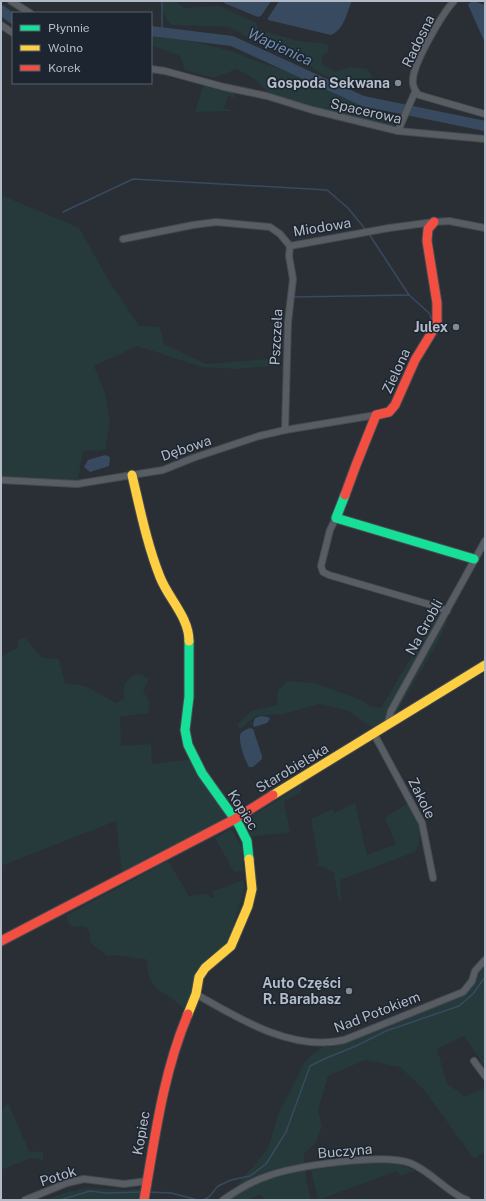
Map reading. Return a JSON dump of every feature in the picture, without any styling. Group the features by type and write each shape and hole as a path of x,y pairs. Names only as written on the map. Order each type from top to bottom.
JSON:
{"street":[{"path":"11,1 28,12"},
{"name":"Radosna","path":"415,92 412,79 425,46 454,1"},
{"path":"1,25 12,32"},
{"name":"Spacerowa","path":"152,69 166,71 224,87 267,96 312,110 398,131 485,139"},
{"path":"398,131 415,92 419,95 485,114"},
{"name":"Miodowa","path":"123,239 216,222 270,227 280,234 290,246 389,228 434,222 449,221 485,228"},
{"name":"Zielona","path":"376,415 389,412 395,405 415,360 438,324 437,303 427,242 428,229 434,222"},
{"name":"Pszczela","path":"285,430 288,322 292,278 289,256 290,246"},
{"path":"376,415 373,427 353,472 349,487 328,537 321,566 323,572 438,607 447,612"},
{"name":"Dębowa","path":"1,480 76,484 132,476 163,470 192,458 259,436 285,430 376,415"},
{"name":"Kopiec","path":"132,476 154,563 160,578 184,620 189,637 189,697 185,730 188,745 202,773 235,819 247,841 252,889 248,906 231,946 205,968 199,977 196,994 178,1037 162,1097 144,1200"},
{"path":"336,518 388,532 474,559"},
{"name":"Na Grobli","path":"386,726 391,711 485,541"},
{"name":"Starobielska","path":"1,941 235,819 485,665"},
{"name":"Zakole","path":"374,734 422,823 433,878"},
{"name":"Nad Potokiem","path":"196,994 258,1028 282,1036 325,1044 344,1040 401,1015 463,992 472,980 475,970 485,960"},
{"path":"474,1062 485,1076"},
{"name":"Buczyna","path":"223,1200 249,1184 267,1176 307,1167 353,1161 389,1160 410,1163 464,1200"},
{"name":"Potok","path":"25,1200 67,1183 84,1179 124,1184 147,1184"}],"shaded area":[{"path":"159,1 175,1 184,8 220,6 256,23 259,30 298,41 327,44 329,51 322,57 322,64 335,72 350,67 367,69 373,78 346,83 321,74 300,59 275,52 229,27 171,25 165,17"},
{"path":"152,34 232,51 255,61 293,73 355,102 400,116 397,124 388,127 312,108 272,95 253,78 237,69 213,78 185,70 180,56 152,45"},
{"path":"204,84 236,92 234,98 228,96 224,108 232,111 195,112"},
{"path":"1,195 79,228 110,283 139,326 160,327 164,344 206,364 280,358 280,365 237,369 202,367 137,346 94,366 105,393 110,423 105,450 83,451 77,484 1,480"},
{"path":"439,611 448,621 436,645 395,715 373,728 349,711 319,704 283,714 256,716 240,729 237,725 251,711 277,705 278,690 288,681 315,683 361,700 369,706 381,708"},
{"path":"25,638 42,658 59,659 65,683 85,686 116,703 124,699 124,685 133,675 140,674 149,679 143,691 150,703 148,713 120,717 121,746 151,744 152,764 195,759 228,815 228,818 122,874 116,821 1,866 1,657 17,648 18,639"},
{"path":"302,785 301,793 284,801 290,832 251,837 247,819"},
{"path":"355,803 367,855 396,844 385,818 408,803 419,827 420,839 415,852 340,880 341,902 338,898 334,873 323,867 314,865 319,864 311,819 333,809 334,813"},
{"path":"231,829 242,847 243,871 234,872 215,838"},
{"path":"168,861 189,896 208,894 210,898 214,897 212,892 243,880 245,887 233,926 235,932 226,946 222,947 201,965 192,995 185,1009 154,986 149,976 146,959 117,955 107,956 90,942 89,931 86,927 72,926 68,923 67,915"},
{"path":"485,964 485,1067 464,1036 437,1049 447,1083 465,1097 485,1087 485,1151 474,1159 425,1091 400,1067 365,1060 328,1076 318,1110 322,1127 315,1144 304,1154 306,1177 311,1200 264,1200 261,1194 247,1200 228,1200 238,1184 268,1149 278,1115 306,1060 324,1046 333,1047 345,1043 408,1016 464,995 475,983"},
{"path":"8,1103 29,1151 43,1152 43,1160 31,1158 1,1170 1,1111"},
{"path":"353,1164 393,1164 401,1165 415,1171 400,1176 397,1171 318,1200 311,1170"},
{"path":"88,1188 127,1190 143,1188 142,1200 45,1200 67,1192"}],"water":[{"path":"225,1 271,1 261,16 258,17 224,3"},
{"path":"279,1 352,1 342,25 331,35 268,20"},
{"path":"473,1 485,5 485,43 468,4"},
{"path":"105,455 110,457 109,466 90,472 84,467 88,460"},
{"path":"261,716 268,717 270,719 267,723 254,727 253,724 255,718"},
{"path":"250,728 253,729 262,756 262,759 253,767 249,767 247,764 240,740 241,733"}],"waterway":[{"path":"162,1 162,32"},
{"name":"Wapienica","path":"1,10 12,18"},
{"name":"Wapienica","path":"152,31 232,41 363,101 485,126"},
{"path":"63,212 133,179 327,190 348,208 366,230"},
{"path":"369,234 409,295 429,313 433,322"},
{"path":"293,297 409,295"},
{"path":"203,1200 209,1197 218,1186 231,1180 250,1176 266,1164 286,1132 310,1066 386,1031 459,1006 473,994 485,977"},
{"path":"60,1200 90,1191 106,1193 143,1192"},
{"path":"148,1192 171,1193 198,1200"}],"traffic: fast":[{"path":"345,495 336,518 474,559"},
{"path":"189,641 189,697 185,730 188,745 202,773 239,825 247,841 249,859"}],"traffic: slow":[{"path":"132,475 155,565 164,585 186,624 189,641"},
{"path":"273,795 485,665"},
{"path":"188,1014 196,994 199,977 205,968 231,946 248,906 252,889 249,859"}],"traffic: jam":[{"path":"345,495 376,415 389,412 395,405 415,360 437,324 437,303 427,241 428,229 434,222"},
{"path":"1,941 235,819 273,795"},
{"path":"144,1200 156,1129 166,1082 179,1036 188,1014"}],"place":[{"name":"Gospoda Sekwana","path":"398,83"},
{"name":"Julex","path":"456,327"},
{"name":"Auto Części R. Barabasz","path":"349,991"}]}
